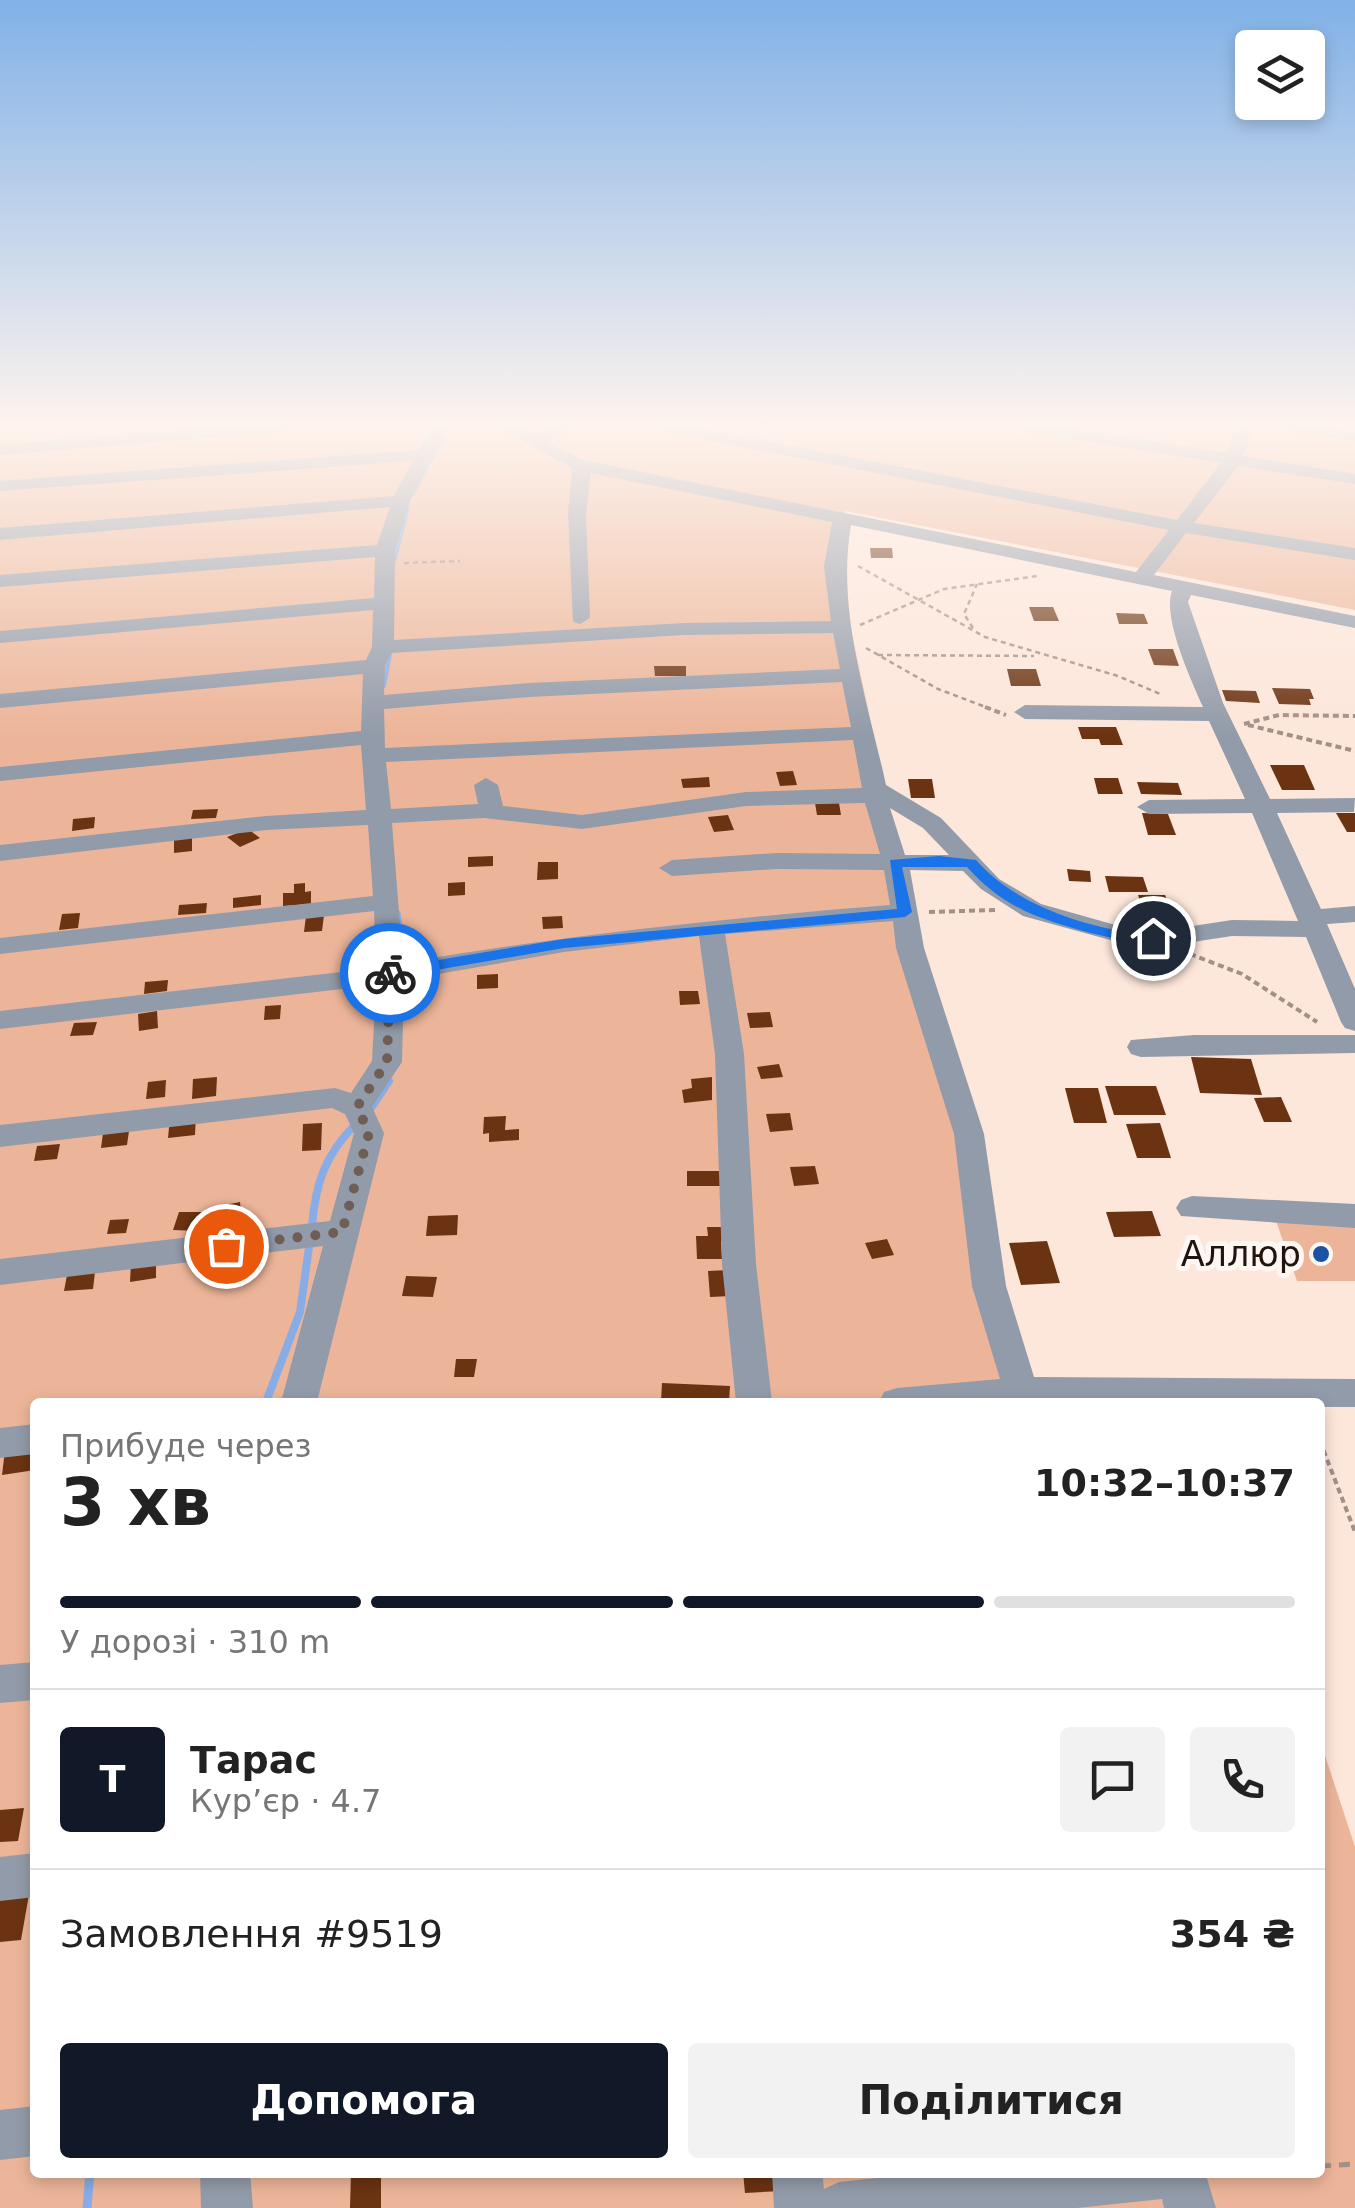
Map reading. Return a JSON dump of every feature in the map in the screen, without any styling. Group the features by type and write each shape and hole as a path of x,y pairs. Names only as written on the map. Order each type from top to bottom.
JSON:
{"street":[{"path":"0,534 60,529"},
{"path":"361,1113 387,1062 390,971 386,817 372,746 372,702 385,651 381,603 396,529"},
{"path":"580,529 576,580 580,618"},
{"path":"828,529 1081,568 1355,622"},
{"path":"1140,580 1178,529"},
{"path":"1199,529 1355,554"},
{"path":"841,533 834,567 853,650 876,792 895,863 910,948 969,1134 989,1286 1020,1397 1355,1393"},
{"path":"0,581 392,557"},
{"path":"1141,1048 1352,1036 1311,923 1219,719 1184,628 1178,602 1183,589"},
{"path":"0,637 381,603"},
{"path":"0,701 385,651 684,629 853,650"},
{"path":"372,702 568,688 853,650"},
{"path":"1026,712 1219,719"},
{"path":"0,774 372,746 865,733"},
{"path":"484,811 491,806 486,785"},
{"path":"0,852 266,823 484,811 582,822 746,799 876,792 932,822 990,884 1032,910 1132,938 1311,923 1355,914"},
{"path":"1149,808 1354,805"},
{"path":"672,868 777,860 971,863"},
{"path":"0,946 388,902"},
{"path":"0,1020 361,980 390,971 564,944 905,912"},
{"path":"710,928 726,990 730,1029 739,1263 754,1398"},
{"path":"0,1136 335,1098 361,1113 369,1133 321,1234 300,1398"},
{"path":"1192,1208 1355,1216"},
{"path":"0,1272 321,1234"},
{"path":"0,1443 30,1439"},
{"path":"0,1684 30,1682"},
{"path":"0,1879 30,1876"},
{"path":"0,2135 30,2132"},
{"path":"225,2178 227,2208"},
{"path":"798,2178 800,2208"},
{"path":"839,2208 1122,2178"},
{"path":"1181,2178 1190,2208"}],"path":[{"path":"841,533 842,560 976,632 1039,656"},
{"path":"392,557 460,561"},
{"path":"853,650 864,625 944,589 1081,568"},
{"path":"976,632 964,614 977,584"},
{"path":"853,650 1039,656 1086,665 1219,719 1355,751"},
{"path":"853,650 990,710 1007,715 1026,712"},
{"path":"1219,719 1355,716"},
{"path":"905,912 1032,910"},
{"path":"1188,953 1242,974 1352,1036"},
{"path":"1325,1454 1355,1532"},
{"path":"1325,2166 1355,2164"}],"shaded area":[{"path":"0,529 843,529 838,569 977,1221 1036,1398 30,1398 30,2178 1325,2178 1325,1755 1355,1847 1355,2208 0,2208"},
{"path":"938,529 1355,529 1355,610"},
{"name":"Аллюр","path":"1275,1218 1355,1227 1355,1281 1297,1281"}],"building":[{"path":"870,548 892,548 893,558 871,558"},
{"path":"1029,607 1053,607 1059,621 1034,621"},
{"path":"1116,613 1144,614 1148,624 1119,624"},
{"path":"1148,649 1173,649 1179,666 1154,665"},
{"path":"654,666 686,666 686,676 655,676"},
{"path":"1007,669 1036,669 1041,686 1011,686"},
{"path":"1272,688 1310,689 1314,699 1309,699 1311,705 1279,704"},
{"path":"1222,690 1256,691 1260,703 1226,701"},
{"path":"1078,727 1116,727 1123,745 1101,745 1099,739 1082,739"},
{"path":"1270,765 1304,765 1315,790 1282,790"},
{"path":"793,771 797,785 780,786 776,772"},
{"path":"709,777 710,787 683,788 681,779"},
{"path":"1094,778 1118,778 1123,794 1098,794"},
{"path":"908,779 932,779 935,798 911,798"},
{"path":"1137,782 1178,783 1182,795 1141,794"},
{"path":"815,803 839,803 841,815 817,815"},
{"path":"218,809 216,818 191,819 193,810"},
{"path":"1142,813 1168,814 1176,835 1148,835"},
{"path":"1336,813 1355,813 1355,832 1347,832"},
{"path":"728,815 734,830 714,832 708,817"},
{"path":"95,817 94,828 72,831 73,819"},
{"path":"248,829 260,838 240,847 227,837"},
{"path":"192,837 192,851 174,853 174,839"},
{"path":"493,856 493,866 468,867 468,857"},
{"path":"538,862 558,862 558,879 537,880"},
{"path":"1067,869 1090,871 1091,882 1069,881"},
{"path":"1105,876 1143,877 1148,892 1109,892"},
{"path":"465,882 465,895 448,896 448,883"},
{"path":"305,883 305,892 311,891 311,904 283,906 283,893 294,893 294,884"},
{"path":"261,895 261,905 233,908 233,898"},
{"path":"1138,895 1165,895 1173,915 1145,915"},
{"path":"207,903 206,913 178,915 179,905"},
{"path":"80,913 78,928 59,930 62,914"},
{"path":"324,915 322,931 304,932 306,916"},
{"path":"562,916 563,928 543,929 542,917"},
{"path":"498,974 498,988 477,989 477,975"},
{"path":"168,980 167,991 144,994 145,982"},
{"path":"679,991 698,991 700,1004 680,1005"},
{"path":"281,1005 280,1019 264,1020 265,1006"},
{"path":"157,1011 158,1028 139,1031 138,1014"},
{"path":"770,1012 773,1027 750,1028 747,1013"},
{"path":"97,1022 93,1035 70,1036 74,1023"},
{"path":"1191,1057 1251,1059 1262,1095 1200,1093"},
{"path":"779,1064 783,1077 761,1079 757,1067"},
{"path":"217,1077 216,1096 192,1099 193,1079"},
{"path":"712,1077 712,1100 684,1103 682,1090 692,1088 691,1079"},
{"path":"166,1080 165,1097 146,1099 148,1082"},
{"path":"1105,1086 1156,1086 1166,1115 1114,1115"},
{"path":"1065,1088 1098,1088 1107,1123 1074,1123"},
{"path":"1281,1097 1292,1122 1264,1122 1254,1098"},
{"path":"790,1113 793,1130 770,1132 766,1114"},
{"path":"196,1114 195,1135 168,1138 170,1117"},
{"path":"506,1116 505,1130 519,1129 519,1140 489,1142 489,1133 483,1134 484,1117"},
{"path":"322,1123 321,1150 302,1151 303,1124"},
{"path":"1160,1123 1171,1158 1137,1158 1126,1124"},
{"path":"129,1131 127,1145 101,1148 103,1133"},
{"path":"60,1144 57,1159 34,1161 37,1146"},
{"path":"815,1166 819,1184 794,1186 790,1167"},
{"path":"687,1171 727,1171 728,1186 687,1186"},
{"path":"240,1202 242,1222 226,1225 225,1205"},
{"path":"1152,1211 1161,1236 1114,1237 1106,1212"},
{"path":"179,1212 204,1212 199,1231 173,1230"},
{"path":"458,1215 457,1235 426,1236 428,1216"},
{"path":"129,1219 126,1233 107,1234 110,1220"},
{"path":"707,1227 733,1227 734,1241 721,1241 722,1259 697,1259 696,1236 708,1236"},
{"path":"887,1239 894,1255 872,1259 865,1243"},
{"path":"1047,1241 1060,1283 1021,1285 1009,1243"},
{"path":"233,1252 231,1272 212,1273 214,1253"},
{"path":"156,1259 156,1278 130,1282 131,1263"},
{"path":"729,1270 731,1296 710,1297 708,1271"},
{"path":"95,1272 93,1289 64,1291 67,1275"},
{"path":"406,1276 437,1277 433,1297 402,1296"},
{"path":"456,1359 477,1359 474,1377 454,1377"},
{"path":"662,1383 730,1386 729,1398 661,1398"},
{"path":"30,1447 30,1471 2,1475 5,1450"},
{"path":"24,1808 18,1841 0,1842 0,1810"},
{"path":"30,1883 21,1940 0,1942 0,1886"},
{"path":"351,2178 381,2178 381,2208 350,2208"},
{"path":"744,2178 780,2178 781,2191 745,2193"}],"waterway":[{"path":"394,562 402,529"},
{"path":"384,686 391,649"},
{"path":"398,913 405,966"},
{"path":"403,1005 405,973"},
{"path":"371,1108 389,1081"},
{"path":"312,1227 316,1197 329,1159 356,1124"},
{"path":"268,1398 300,1312 310,1240"},
{"path":"87,2208 90,2178"}],"way so far":[{"path":"226,1246 342,1232 369,1133 357,1107 387,1062 390,973"}],"place":[{"name":"Аллюр","path":"1321,1254"}],"route":[{"path":"390,973 564,944 905,912 895,863 939,860 971,863 990,884 1032,910 1132,938 1153,938"}]}
